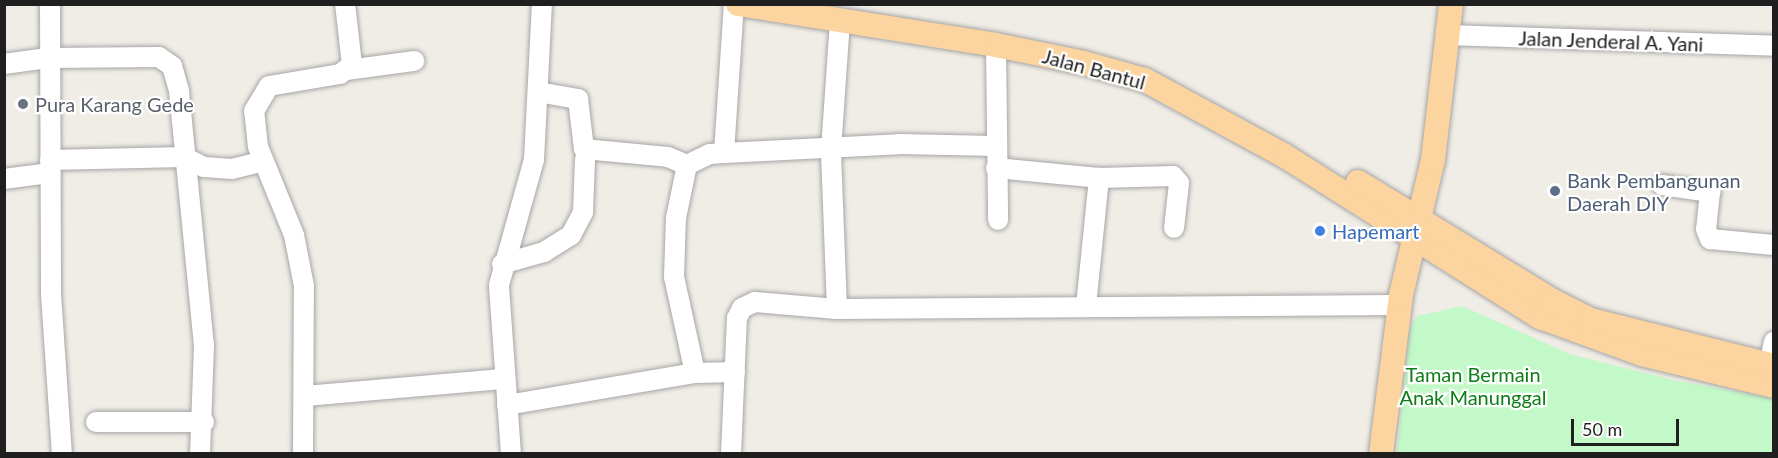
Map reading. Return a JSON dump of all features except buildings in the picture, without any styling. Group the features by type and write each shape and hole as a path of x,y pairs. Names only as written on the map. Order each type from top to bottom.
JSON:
{"main road":[{"name":"Jalan Bantul","path":"736,4 996,45 1084,63 1174,93 1416,226"},
{"name":"Jalan Bantul","path":"813,4 1065,45 1144,65 1226,103 1416,226"},
{"path":"1381,453 1400,305 1416,226 1433,160 1451,4"},
{"path":"1416,226 1591,320 1772,365"}],"street":[{"path":"50,4 49,167 62,453"},
{"path":"345,4 354,54 347,70"},
{"path":"511,453 499,318 502,264 534,160 542,4"},
{"path":"724,153 736,4"},
{"path":"837,309 831,150 840,21"},
{"name":"Jalan Jenderal A. Yani","path":"1449,35 1773,46"},
{"path":"996,45 995,146 998,220"},
{"path":"4,64 48,58 166,59 177,82 204,345 204,422 200,453"},
{"path":"303,453 306,317 300,260 288,217 263,162 254,122 264,91 278,82 414,61"},
{"path":"538,92 578,99 584,149 668,157 687,165 710,154 724,153 831,150 899,144 995,146"},
{"path":"4,179 49,167 184,157 204,167 232,169 263,162"},
{"path":"502,264 544,252 571,235 583,212 585,159"},
{"path":"687,165 676,218 674,277 696,373"},
{"path":"996,168 1099,178 1177,177 1174,228"},
{"path":"1086,306 1099,178"},
{"path":"1662,185 1710,192 1706,229 1710,238 1773,245"},
{"path":"730,453 737,318 745,306 763,301 837,309 1400,305"},
{"path":"507,405 696,373 735,372"},
{"path":"305,396 505,379"},
{"path":"96,422 204,422"}],"green space":[{"name":"Taman Bermain Anak Manunggal","path":"1462,306 1570,354 1673,380 1773,398 1773,453 1397,453 1410,328 1417,316"}],"place":[{"name":"Pura Karang Gede","path":"23,104"},
{"name":"Bank Pembangunan Daerah DIY","path":"1555,191"},
{"name":"Hapemart","path":"1320,231"}]}
